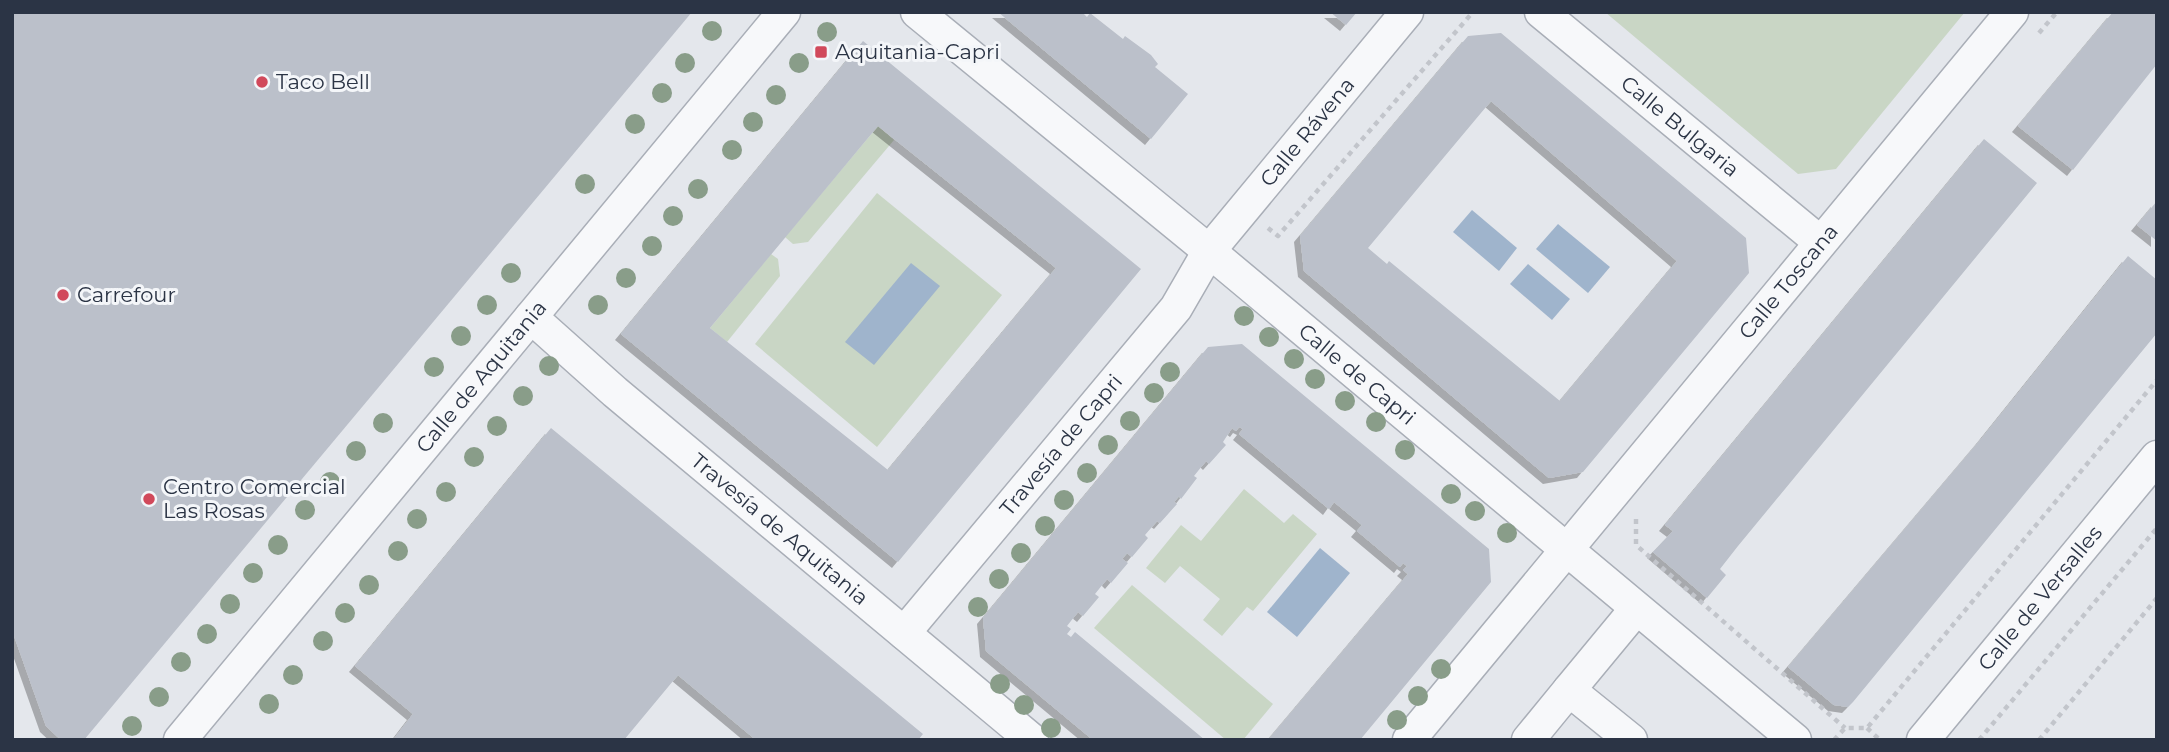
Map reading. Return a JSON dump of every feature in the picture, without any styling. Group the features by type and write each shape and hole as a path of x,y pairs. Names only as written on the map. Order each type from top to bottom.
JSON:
{"street":[{"name":"Calle de Aquitania","path":"180,740 784,12"},
{"name":"Calle de Capri","path":"917,12 1209,251 1789,738"},
{"name":"Calle Rávena","path":"1209,251 1407,12"},
{"name":"Calle Bulgaria","path":"1541,12 1820,242"},
{"name":"Calle Toscana","path":"1567,551 2012,12"},
{"name":"Travesía de Capri","path":"904,633 1176,308 1209,251"},
{"name":"Travesía de Aquitania","path":"531,317 615,392 1032,740"},
{"name":"Calle de Versalles","path":"1923,740 2157,457"},
{"path":"1409,740 1567,551"},
{"path":"1528,740 1636,609"},
{"path":"1569,690 1631,740"}],"path":[{"path":"1244,208 1278,236 1473,12"},
{"path":"2031,44 2057,12"},
{"path":"1867,728 2157,380"},
{"path":"1636,515 1636,545 1845,728 1867,728 1880,740"},
{"path":"1979,740 2157,528"},
{"path":"2039,740 2157,598"},
{"path":"1834,740 1845,728"}],"green space":[{"path":"1605,12 1965,12 1836,169 1798,174"},
{"path":"878,126 894,140 808,242 793,244 785,237"},
{"path":"877,193 1002,295 877,447 755,344"},
{"path":"771,254 778,259 780,276 727,342 710,328"},
{"path":"1244,489 1284,523 1293,514 1317,534 1253,611 1247,607 1222,636 1203,620 1220,599 1180,566 1165,583 1146,568 1181,525 1201,541"},
{"path":"1132,585 1273,704 1243,740 1226,740 1094,628"}],"water":[{"path":"1472,210 1517,248 1499,271 1453,232"},
{"path":"1558,224 1610,267 1588,293 1536,249"},
{"path":"911,263 940,286 874,365 845,342"},
{"path":"1528,264 1570,299 1552,320 1510,284"},
{"path":"1320,548 1350,573 1297,637 1267,612"}],"building":[{"name":"Centro Comercial Las Rosas","path":"12,12 692,12 84,740 61,740 46,726 12,630"},
{"path":"998,12 1082,12 1087,17 1090,13 1123,39 1125,36 1151,55 1158,64 1155,67 1188,94 1151,139"},
{"path":"1330,12 1357,12 1346,25"},
{"path":"2113,12 2157,12 2157,64 2073,170 2018,126"},
{"path":"1501,33 1746,238 1749,273 1583,472 1549,478 1304,271 1300,236 1468,36","holes":["1491,101 1677,261 1560,401 1389,261 1387,264 1368,248"]},
{"path":"863,41 1141,269 898,562 621,334","holes":["878,126 1056,268 888,470 710,328"]},
{"path":"1984,139 2037,183 1738,546 1720,569 1726,575 1707,598 1653,552 1673,531 1665,525"},
{"path":"2157,201 2157,241 2137,225"},
{"path":"2128,256 2157,280 2157,333 1853,702 1848,707 1834,705 1788,667 1982,438"},
{"path":"1242,344 1489,549 1491,582 1360,740 1268,740 1408,574 1403,570 1407,566 1403,563 1400,567 1357,531 1362,525 1334,502 1329,509 1239,434 1243,429 1239,427 1236,431 1232,428 1223,442 1226,445 1209,464 1206,461 1181,499 1179,496 1174,502 1177,504 1145,535 1148,538 1132,557 1127,553 1122,559 1128,563 1111,583 1107,579 1095,594 1099,597 1083,616 1078,612 1067,626 1071,629 1067,634 1071,637 1075,632 1205,740 1093,740 986,651 983,618 1208,347"},
{"path":"551,428 923,734 918,740 756,740 678,675 624,740 393,740 413,714 355,666"}],"place":[{"name":"Aquitania-Capri","path":"821,52"},
{"name":"Taco Bell","path":"262,82"},
{"name":"Carrefour","path":"63,295"},
{"name":"Centro Comercial Las Rosas","path":"149,499"}]}
